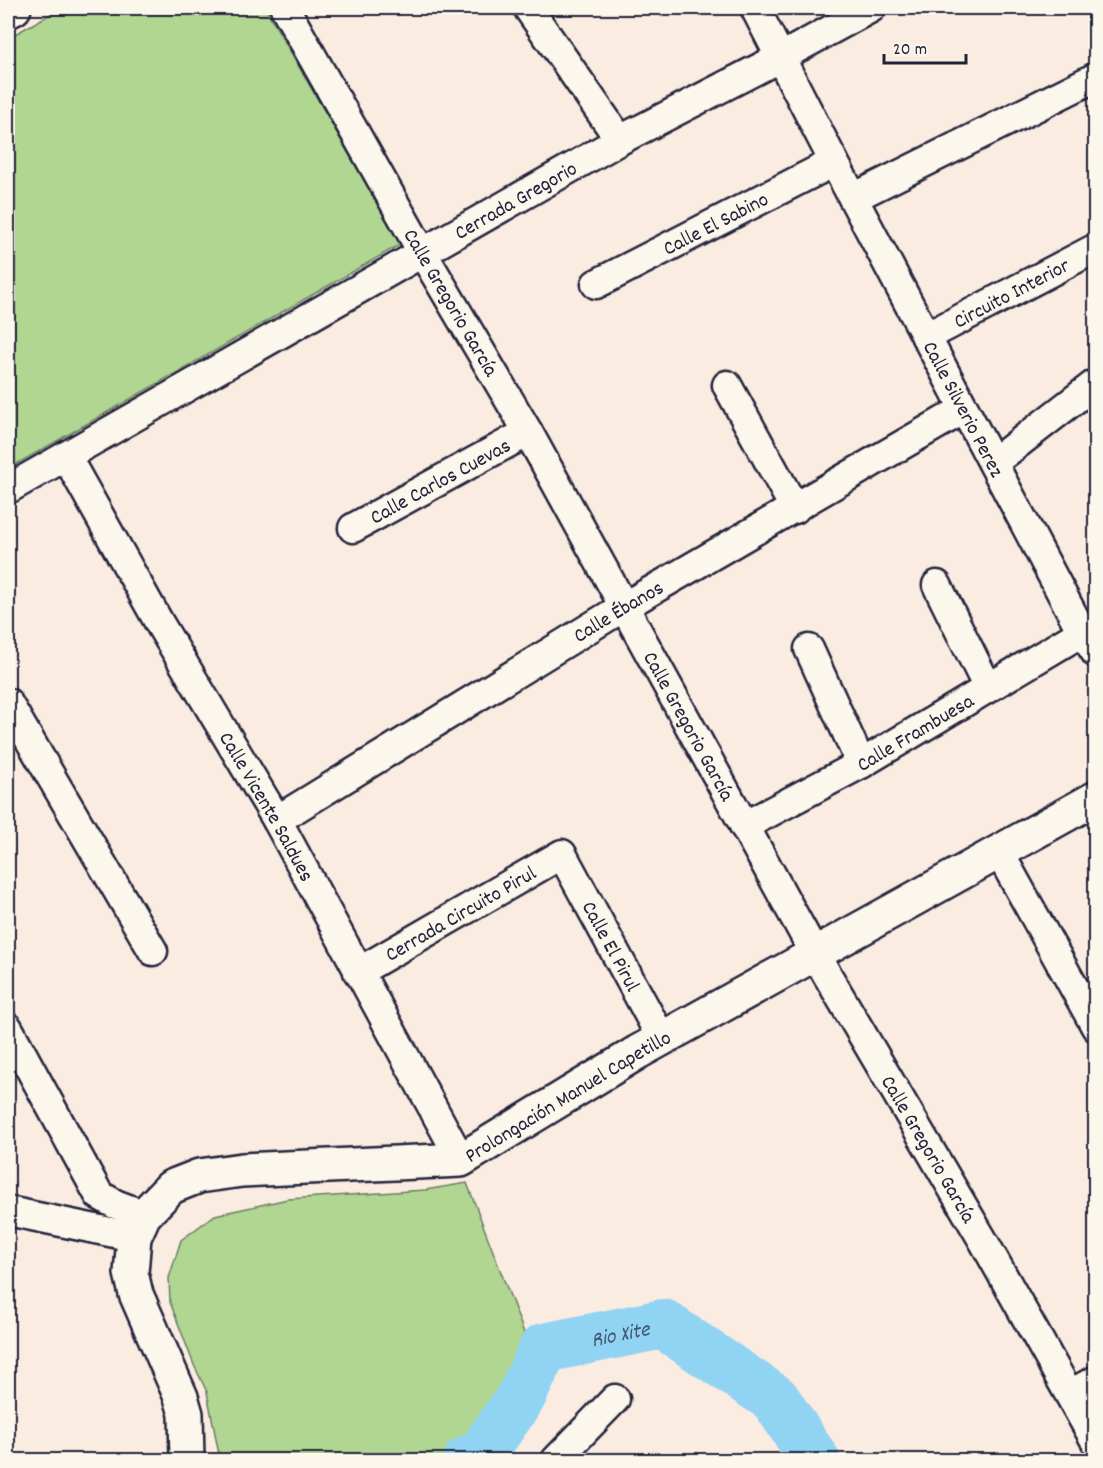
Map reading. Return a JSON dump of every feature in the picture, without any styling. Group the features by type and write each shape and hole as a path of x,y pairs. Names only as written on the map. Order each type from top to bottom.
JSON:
{"street":[{"path":"8,11 14,8"},
{"name":"Calle Gregorio García","path":"285,8 422,252 528,432 815,954 984,1242 1095,1442"},
{"path":"528,8 620,140"},
{"name":"Calle Silverio Perez","path":"755,8 926,337 1089,642"},
{"name":"Cerrada Gregorio","path":"8,489 620,140 871,8"},
{"path":"853,198 1095,77"},
{"name":"Calle El Sabino","path":"596,284 834,162"},
{"name":"Circuito Interior","path":"926,337 1095,248"},
{"path":"993,464 1095,383"},
{"path":"727,385 795,509"},
{"name":"Calle Ébanos","path":"277,820 625,606 964,409"},
{"name":"Calle Carlos Cuevas","path":"353,528 528,432"},
{"name":"Calle Vicente Saldues","path":"66,456 161,626 277,820 461,1160"},
{"path":"938,585 988,688"},
{"name":"Calle Frambuesa","path":"744,826 861,764 988,688 1089,642"},
{"path":"809,649 861,764"},
{"path":"8,703 153,951"},
{"name":"Prolongación Manuel Capetillo","path":"139,1226 171,1187 199,1176 242,1170 461,1160 662,1039 1095,798"},
{"path":"999,852 1095,1027"},
{"name":"Cerrada Circuito Pirul","path":"358,972 562,854"},
{"name":"Calle El Pirul","path":"562,854 662,1039"},
{"path":"8,1028 99,1195 115,1204 139,1226"},
{"path":"8,1211 139,1226"},
{"path":"139,1226 131,1273 136,1294 184,1406 187,1461"},
{"path":"1070,1394 1095,1380"},
{"path":"556,1461 615,1399"}],"green space":[{"path":"61,8 265,8 401,244 8,469 8,38"},
{"path":"467,1183 534,1359 509,1404 476,1452 454,1460 220,1460 207,1392 170,1302 169,1278 181,1240 215,1215 288,1199 425,1190"}],"waterway":[{"name":"Rio Xite","path":"468,1460 480,1456 521,1397 544,1348 663,1324 775,1399 815,1460"}]}
